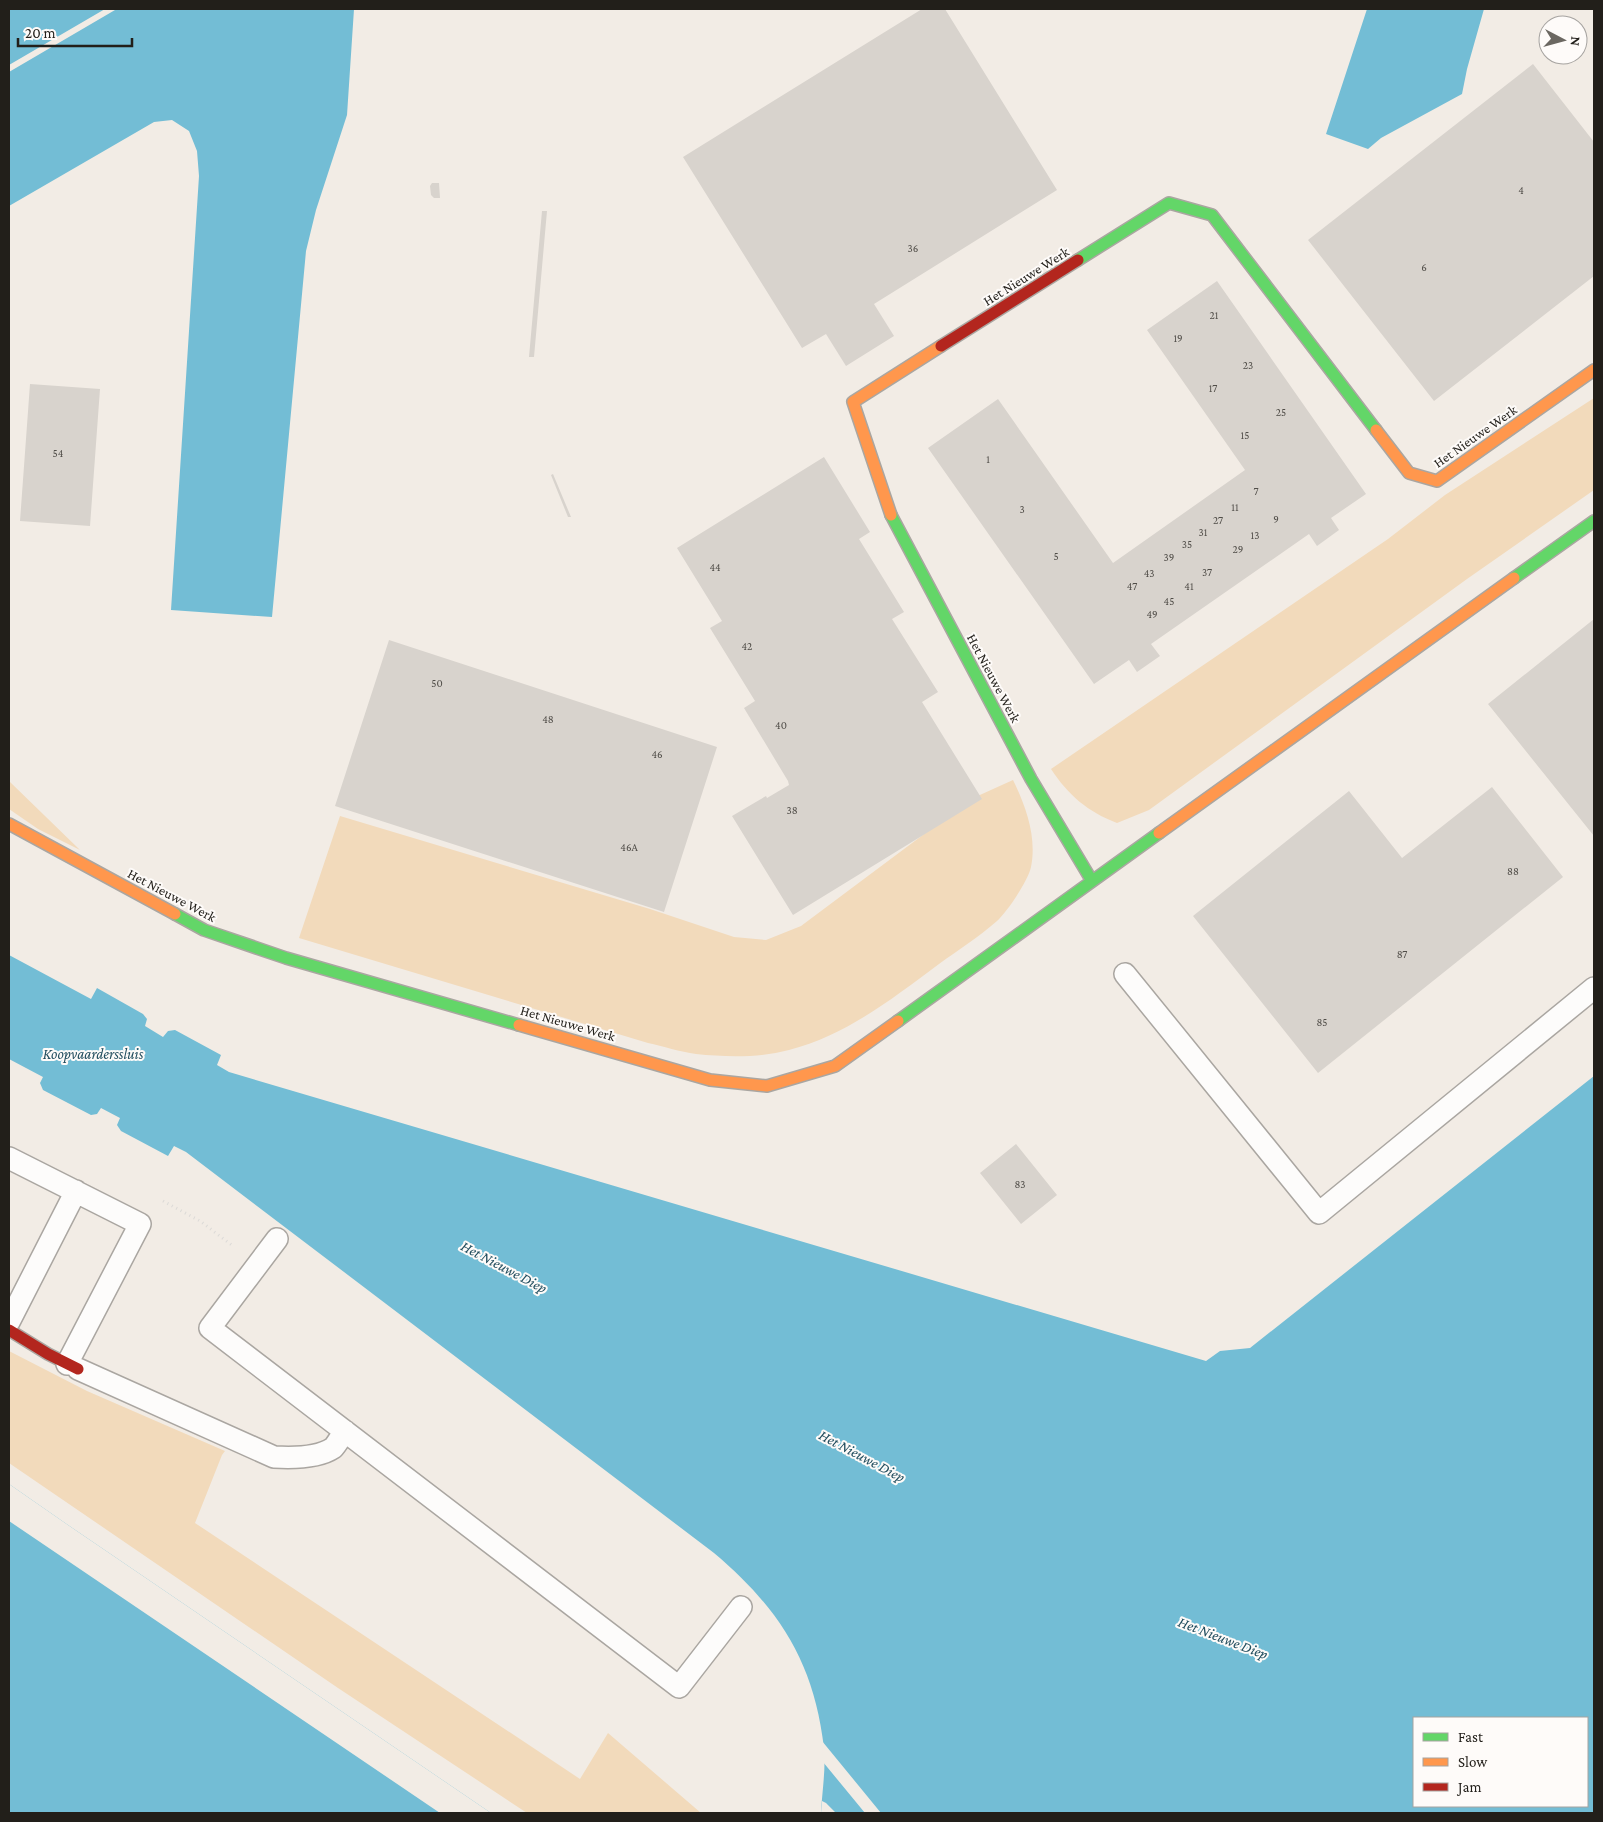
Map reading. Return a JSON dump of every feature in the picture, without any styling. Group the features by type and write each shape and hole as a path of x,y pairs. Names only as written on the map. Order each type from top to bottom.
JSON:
{"street":[{"name":"Het Nieuwe Werk","path":"1092,881 1031,779 892,518 853,402 1169,203 1212,214 1409,474 1437,481 1594,370"},
{"name":"Het Nieuwe Werk","path":"9,824 204,930 286,958 710,1080 767,1086 834,1066 1594,520"},
{"path":"9,1330 72,1366"}],"lane":[{"path":"1125,974 1319,1213 1594,988"},
{"path":"9,1158 140,1224 72,1366 274,1457 295,1458 314,1455 333,1448 345,1431"},
{"path":"9,1322 76,1192"},
{"path":"277,1239 210,1328 679,1687 741,1607"}],"path":[{"path":"166,1203 200,1221 257,1265"}],"shaded area":[{"path":"1594,398 1594,490 1467,579 1149,810 1117,823 1107,819 1088,808 1072,795 1051,769 1388,539 1445,495"},
{"path":"1013,780 1029,822 1033,845 1031,867 1026,880 1017,896 1001,917 976,938 904,990 850,1025 810,1043 778,1053 754,1056 696,1054 648,1043 299,938 340,816 650,909 734,937 766,940 801,926 971,799"},
{"path":"9,781 80,850 38,829 9,809"},
{"path":"9,1351 87,1391 225,1451 195,1523 580,1779 608,1733 701,1813 527,1813 338,1688 9,1463"}],"water":[{"path":"9,9 354,9 347,115 316,210 306,251 272,617 171,610 199,176 197,151 189,131 172,120 154,122 9,206"},
{"path":"1367,9 1484,9 1462,94 1381,138 1368,149 1326,134"},
{"path":"9,955 91,999 97,988 143,1014 147,1019 145,1026 163,1037 168,1031 175,1030 221,1055 217,1065 229,1072 1206,1361 1220,1351 1250,1348 1594,1076 1594,1813 821,1813 824,1748 812,1689 790,1639 775,1616 737,1574 714,1553 186,1152 174,1146 168,1156 121,1131 117,1125 120,1118 101,1108 97,1114 91,1115 43,1090 40,1083 43,1077 9,1059"},
{"path":"9,1484 68,1525 491,1813 9,1813"}],"pier":[{"path":"105,9 115,10 9,72 9,65"},
{"path":"9,1484 491,1813 440,1813 9,1521"},
{"path":"822,1741 881,1813 865,1813 823,1762"},
{"path":"822,1801 826,1803 836,1813 821,1813"}],"building":[{"path":"922,9 945,9 1057,190 874,304 894,336 846,366 826,334 802,348 683,157"},
{"path":"1533,64 1594,142 1594,276 1434,401 1308,240"},
{"path":"432,183 439,183 440,198 434,198 431,195 430,186"},
{"path":"542,211 547,211 534,357 529,357"},
{"path":"1217,281 1366,494 1331,518 1339,530 1317,546 1309,534 1151,644 1160,656 1137,672 1129,660 1094,684 928,448 998,399 1113,563 1245,470 1147,330"},
{"path":"30,384 100,389 90,526 20,521"},
{"path":"824,457 870,532 859,539 904,612 892,619 938,692 922,702 982,799 793,915 732,816 789,785 788,781 744,708 755,701 710,628 722,621 677,548"},
{"path":"553,474 571,517 568,517 551,475"},
{"path":"1594,619 1594,836 1488,704"},
{"path":"389,640 717,747 664,912 335,806"},
{"path":"1492,787 1563,877 1318,1073 1193,916 1349,791 1402,858"},
{"path":"1016,1144 1057,1195 1021,1224 980,1173"}],"traffic: fast":[{"path":"1078,260 1169,203 1212,215 1376,430"},
{"path":"891,515 1031,779 1092,881"},
{"path":"1514,578 1594,521"},
{"path":"898,1021 1159,833"},
{"path":"175,914 204,930 286,958 519,1025"}],"traffic: slow":[{"path":"891,515 853,402 941,346"},
{"path":"1376,430 1409,473 1437,481 1594,370"},
{"path":"1159,833 1514,578"},
{"path":"9,824 175,914"},
{"path":"519,1025 710,1080 767,1086 835,1066 898,1021"}],"traffic: jam":[{"path":"941,346 1078,260"},
{"path":"9,1330 48,1354 78,1369"}],"water label":[{"name":"Koopvaarderssluis","path":"93,1054"},
{"name":"Het Nieuwe Diep","path":"504,1267"},
{"name":"Het Nieuwe Diep","path":"862,1456"},
{"name":"Het Nieuwe Diep","path":"1223,1638"}]}
